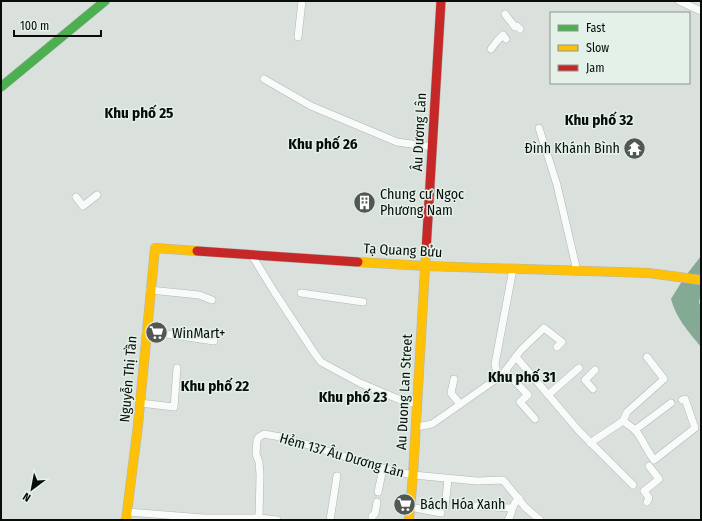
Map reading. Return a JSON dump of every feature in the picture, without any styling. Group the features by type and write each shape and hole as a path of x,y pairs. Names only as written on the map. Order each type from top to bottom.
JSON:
{"main road":[{"path":"1,78 94,1"},
{"path":"1,87 105,1"},
{"name":"Âu Dương Lân","path":"426,266 441,1"},
{"name":"Tạ Quang Bửu","path":"155,248 426,266 649,273 701,280"},
{"name":"Nguyễn Thị Tần","path":"128,517 155,248"},
{"name":"Au Duong Lan Street","path":"409,520 426,266"}],"street":[{"path":"298,36 302,1"},
{"path":"679,1 701,11"},
{"path":"505,14 520,30"},
{"path":"492,49 503,35 506,39"},
{"path":"264,79 311,106 397,142 432,146"},
{"path":"539,128 557,185 578,271"},
{"path":"76,197 83,206 97,195"},
{"path":"251,254 312,351 321,362 360,383 398,399 417,404"},
{"path":"498,378 495,364 513,269"},
{"path":"150,290 199,296 212,300"},
{"path":"300,293 362,302"},
{"path":"416,427 432,424 498,378 521,350 544,328 562,342 557,347"},
{"path":"146,331 214,341"},
{"path":"516,357 590,443 633,485"},
{"path":"590,443 623,420 626,412 664,379 647,357"},
{"path":"140,403 174,407 177,368"},
{"path":"548,395 579,368"},
{"path":"593,389 585,380 595,370"},
{"path":"505,371 528,395 520,402 535,419"},
{"path":"454,379 451,393 460,404"},
{"path":"623,420 635,430 654,460 695,428 685,399 682,400"},
{"path":"635,430 671,403"},
{"name":"Hẻm 137 Âu Dương Lân","path":"259,518 260,475 259,462 256,454 257,440 264,434 286,438 383,468 413,475 477,481 504,480 525,507 540,520"},
{"path":"647,502 649,498 644,491 659,479 649,466"},
{"path":"378,492 383,468"},
{"path":"330,520 337,476"},
{"path":"410,507 443,510 448,479"},
{"path":"508,520 511,508 519,498"},
{"path":"372,520 372,516 375,514 377,502"},
{"path":"476,506 511,508"},
{"path":"128,517 259,518 277,520"}],"shaded area":[{"path":"701,256 701,292 699,302 701,308 701,347 679,318 671,299 684,278"}],"traffic: fast":[{"path":"1,87 105,1"}],"traffic: slow":[{"path":"126,520 138,425 155,248 197,251"},
{"path":"409,520 426,251"},
{"path":"358,262 425,266 649,273 701,280"}],"traffic: jam":[{"path":"426,251 441,1"},
{"path":"197,251 358,262"}],"place":[{"name":"Đình Khánh Bình","path":"635,148"},
{"name":"Chung cư Ngọc Phương Nam","path":"364,202"},
{"name":"WinMart+","path":"156,333"},
{"name":"Bách Hóa Xanh","path":"405,504"}],"district":[{"name":"Khu phố 25","path":"139,113"},
{"name":"Khu phố 32","path":"599,120"},
{"name":"Khu phố 26","path":"323,144"},
{"name":"Khu phố 31","path":"522,377"},
{"name":"Khu phố 22","path":"215,386"},
{"name":"Khu phố 23","path":"353,397"}]}
